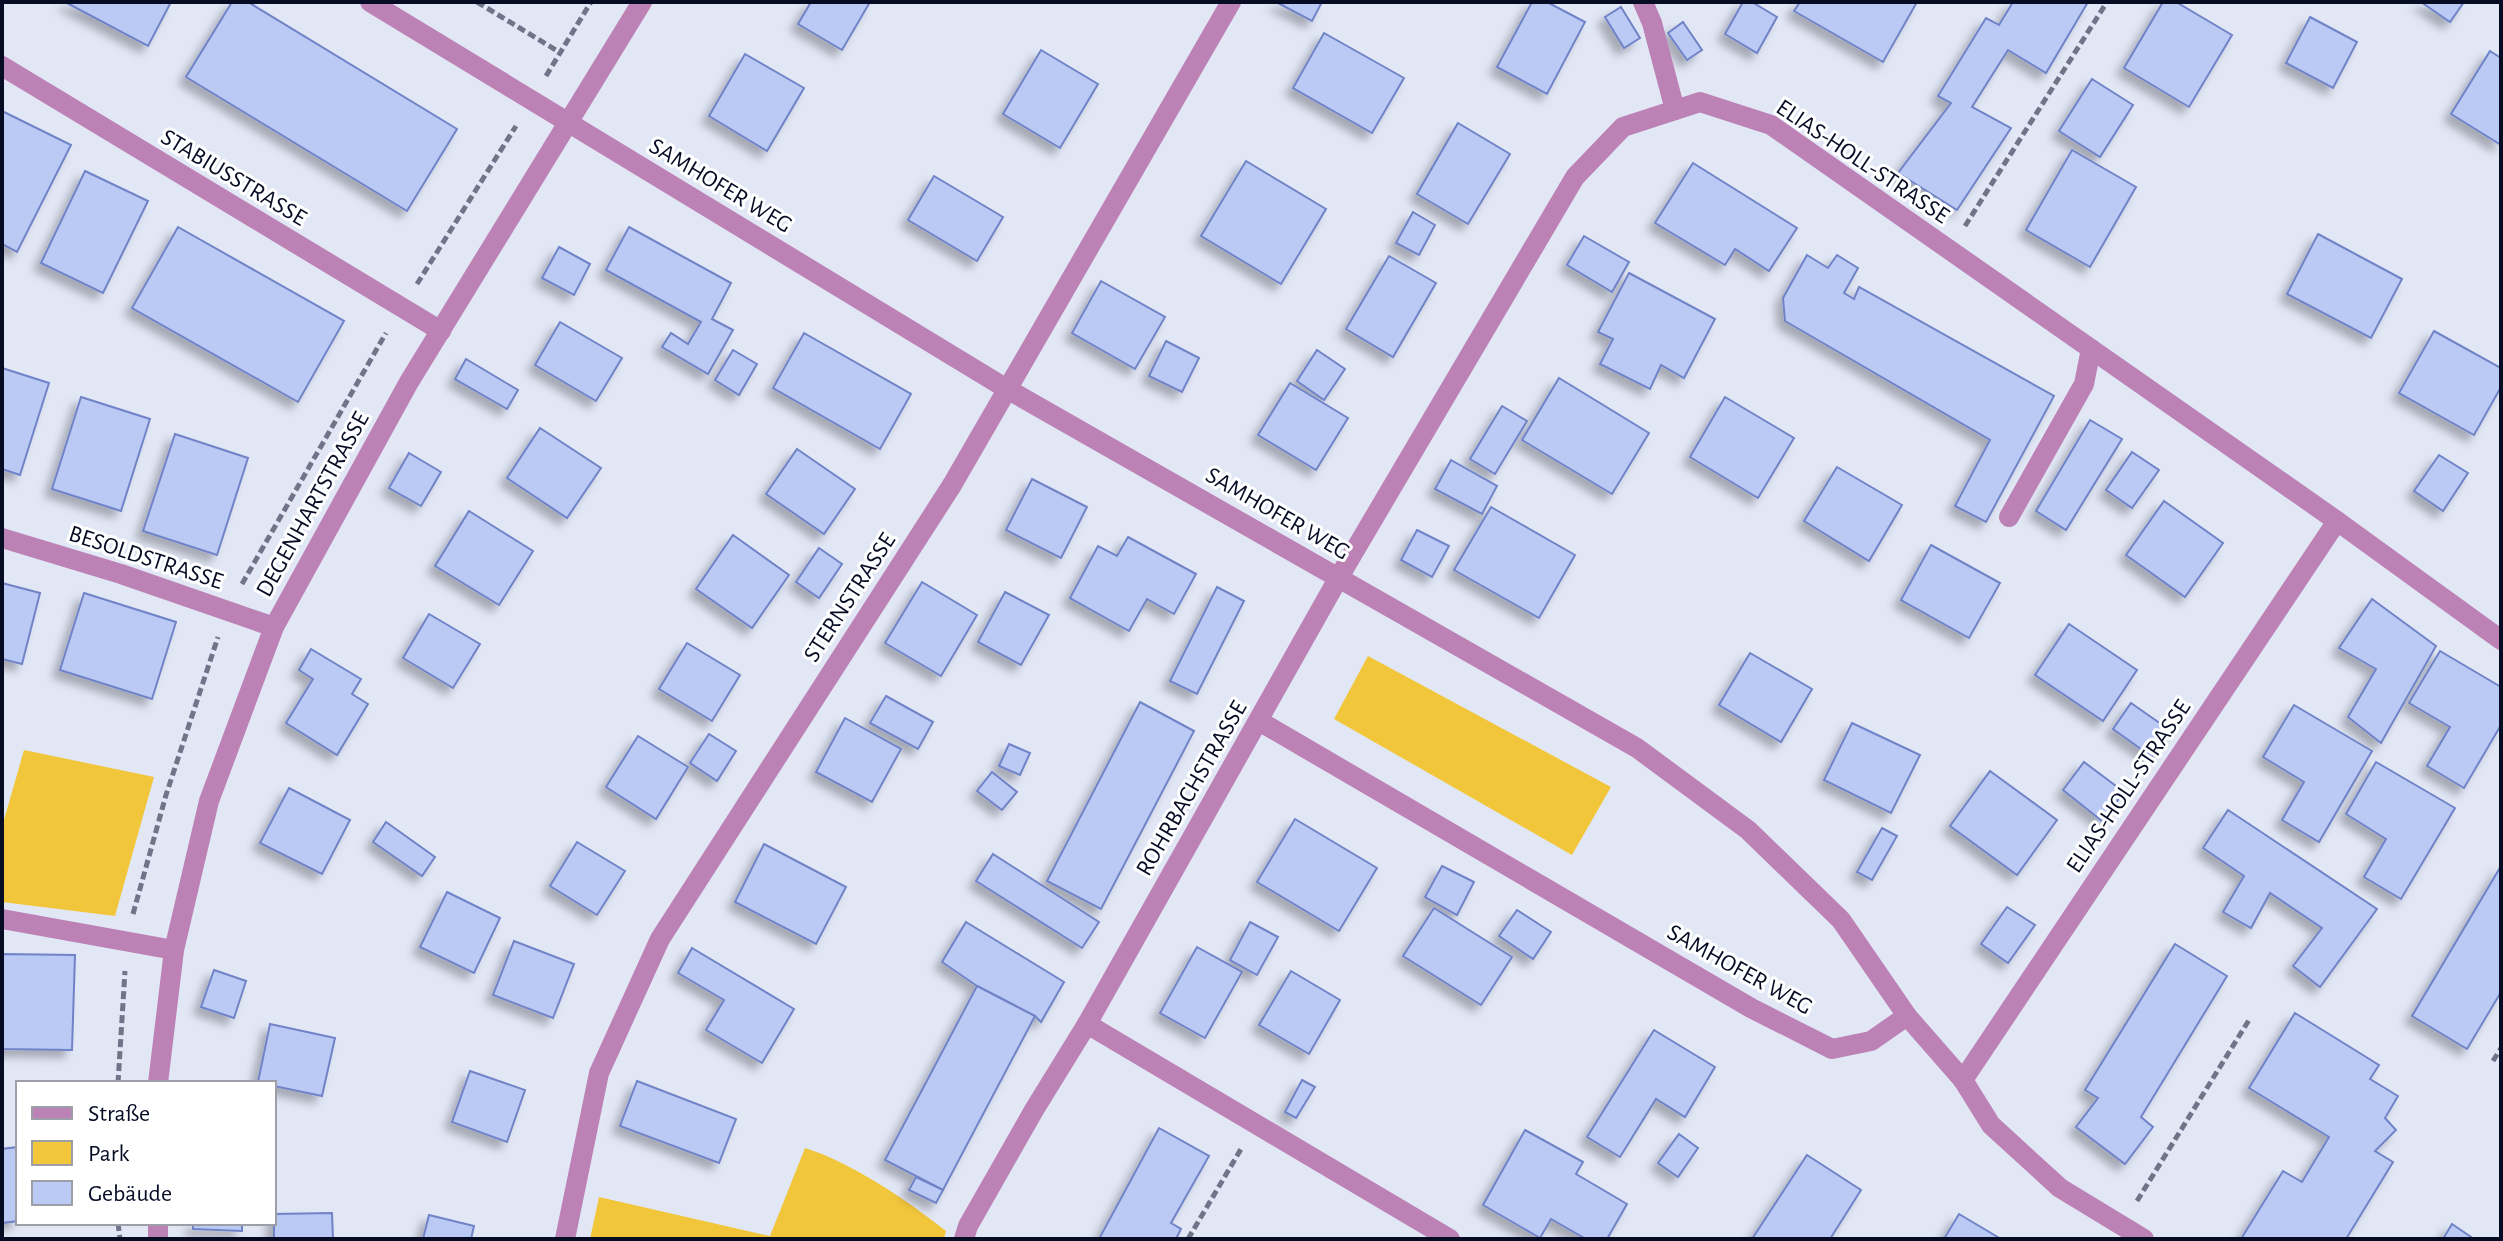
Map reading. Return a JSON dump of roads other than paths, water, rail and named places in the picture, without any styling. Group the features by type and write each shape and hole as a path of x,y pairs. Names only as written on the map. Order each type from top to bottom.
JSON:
{"street":[{"name":"SAMHOFER WEG","path":"370,2 1007,389 1637,748 1748,830 1841,920 1907,1016 1963,1080 1991,1125 2060,1188 2144,1239"},
{"name":"DEGENHARTSTRASSE","path":"158,1081 174,950 209,801 274,627 409,382 642,2"},
{"name":"STERNSTRASSE","path":"565,1239 599,1073 660,939 952,485 1231,2"},
{"path":"1643,2 1652,23 1675,110"},
{"name":"STABIUSSTRASSE","path":"2,66 441,331"},
{"name":"ELIAS-HOLL-STRASSE","path":"1339,577 1575,177 1623,127 1700,102 1771,125 2337,521 2501,640"},
{"path":"2009,517 2084,384 2091,349"},
{"name":"ELIAS-HOLL-STRASSE","path":"1963,1080 2337,521"},
{"name":"BESOLDSTRASSE","path":"2,538 121,574 274,627"},
{"name":"ROHRBACHSTRASSE","path":"964,1239 968,1226 1087,1024 1339,577"},
{"name":"SAMHOFER WEG","path":"1259,721 1751,1008 1832,1049 1871,1041 1907,1016"},
{"path":"2,919 174,950"},
{"path":"1087,1024 1450,1239"}]}
